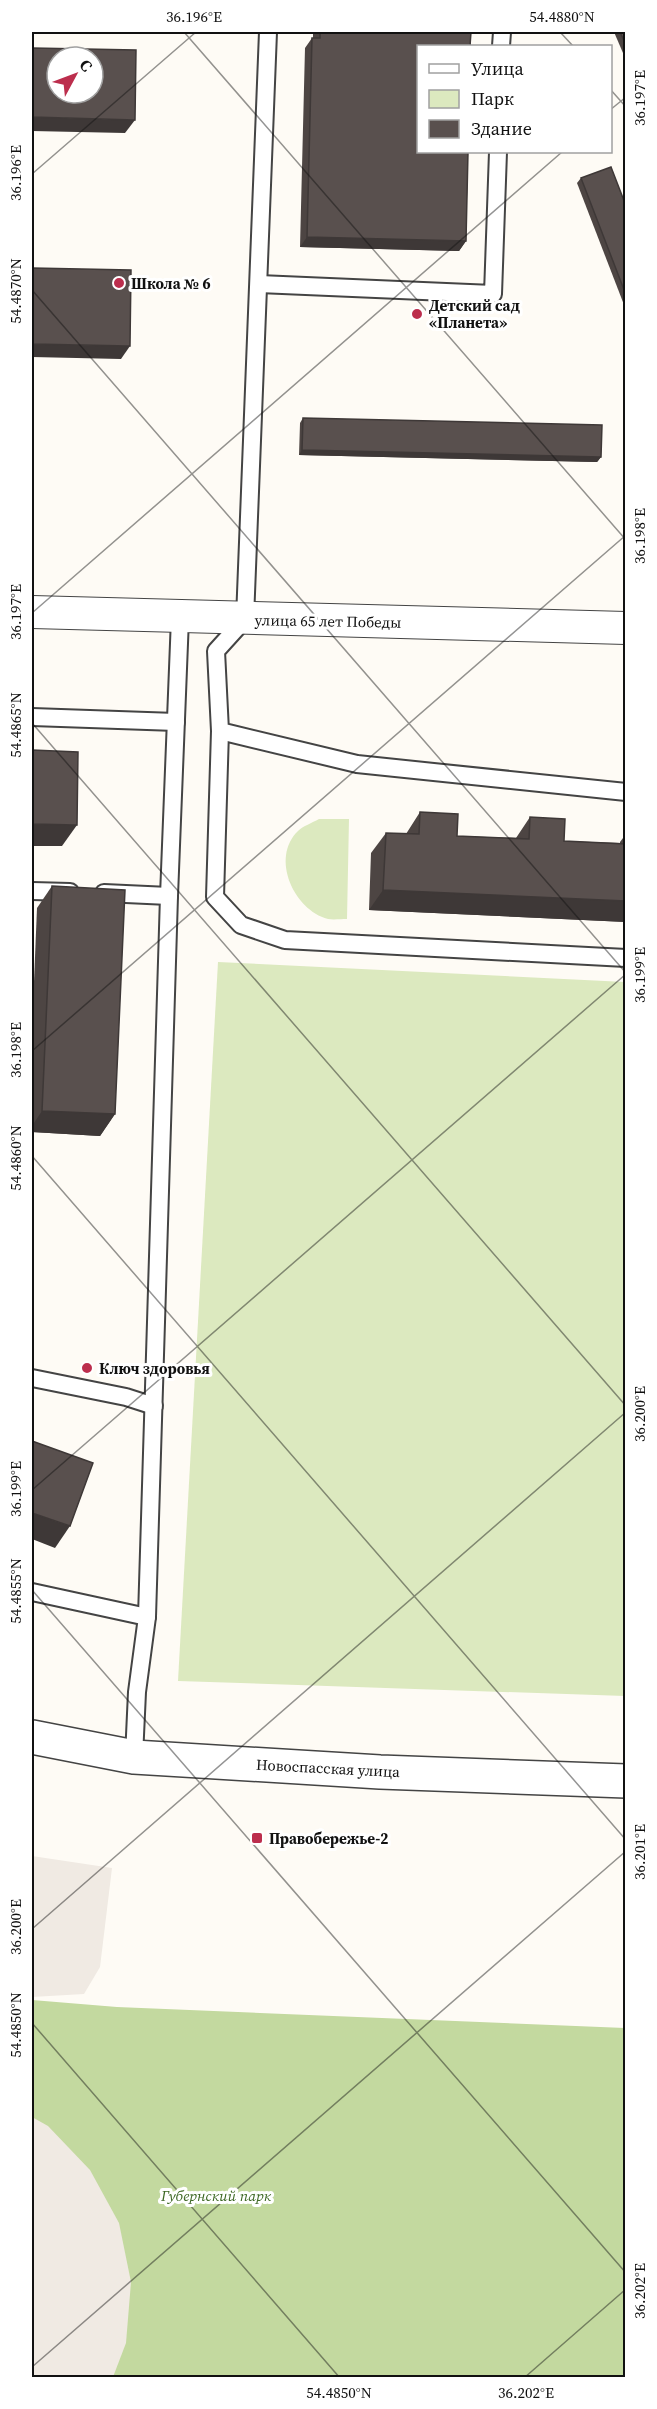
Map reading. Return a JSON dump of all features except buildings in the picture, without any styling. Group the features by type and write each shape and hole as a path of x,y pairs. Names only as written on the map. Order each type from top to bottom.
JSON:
{"street":[{"name":"улица 65 лет Победы","path":"32,612 180,618 626,628"},
{"name":"Новоспасская улица","path":"32,1737 134,1757 380,1772 626,1781"}],"lane":[{"path":"268,32 245,619 216,651 220,730 215,897 242,925 285,940 626,958"},
{"path":"258,284 493,294 498,153"},
{"path":"134,1757 137,1692 147,1617 169,896 180,618"},
{"path":"32,717 176,722"},
{"path":"220,730 357,764 626,792"},
{"path":"32,891 169,896"},
{"path":"32,1378 126,1397 154,1406"},
{"path":"32,1592 147,1617"}],"green space":[{"path":"319,819 349,819 347,919 328,919 316,914 305,905 296,894 286,868 286,855 290,842 300,829"},
{"path":"218,962 625,982 625,1696 178,1681"},
{"name":"Губернский парк","path":"32,2000 117,2007 625,2028 625,2377 32,2377"}],"shaded area":[{"path":"32,1856 112,1868 100,1967 84,1994 32,1997"},
{"path":"32,2117 48,2126 90,2170 119,2223 131,2282 126,2343 113,2377 32,2377"}],"place":[{"name":"Школа № 6","path":"119,283"},
{"name":"Детский сад «Планета»","path":"417,314"},
{"name":"Ключ здоровья","path":"87,1368"},
{"name":"Правобережье-2","path":"257,1838"}]}
